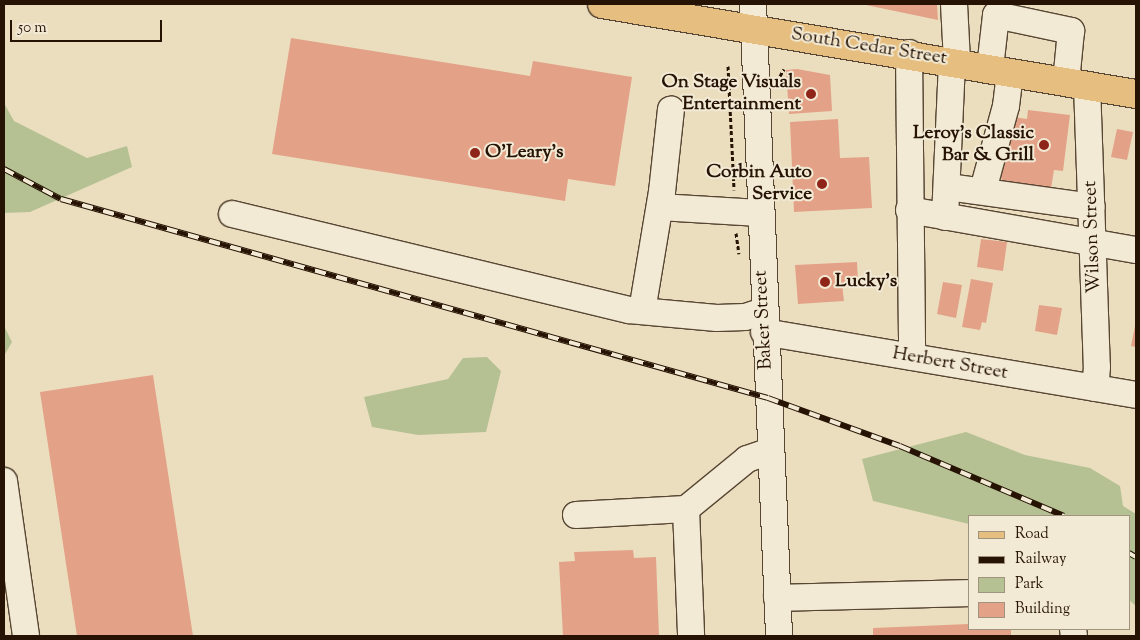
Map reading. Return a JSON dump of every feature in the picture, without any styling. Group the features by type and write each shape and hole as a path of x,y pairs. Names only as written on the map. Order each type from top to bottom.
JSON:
{"main road":[{"name":"South Cedar Street","path":"602,4 754,16 909,53 1136,94"}],"street":[{"path":"945,217 954,61 954,4"},
{"name":"Baker Street","path":"754,16 759,213 778,636"},
{"name":"Wilson Street","path":"1000,70 996,16 1071,31 1092,207 1097,367 1095,388"},
{"path":"909,53 909,210 912,357"},
{"path":"982,190 1006,106 1000,70"},
{"path":"642,312 660,207 671,108"},
{"path":"948,187 982,190 1092,207"},
{"path":"660,207 759,213"},
{"path":"909,210 1136,250"},
{"path":"232,214 642,312 717,318 745,317 764,321"},
{"name":"Herbert Street","path":"764,321 912,357 1136,395"},
{"path":"576,515 686,509 747,459 770,451"},
{"path":"4,481 26,636"},
{"path":"686,509 691,636"},
{"path":"777,598 968,593"}],"green space":[{"path":"4,103 14,121 87,158 127,146 132,167 30,212 4,213"},
{"path":"4,326 12,342 4,356"},
{"path":"487,357 501,371 486,432 418,435 372,427 364,397 448,379 463,358"},
{"path":"966,432 1025,455 1090,468 1120,486 1123,506 1136,514 1136,606 1130,601 1130,515 968,515 968,524 873,501 862,459"}],"building":[{"path":"937,4 938,20 866,5"},
{"path":"291,38 530,76 533,61 632,77 615,186 568,179 565,201 272,154"},
{"path":"797,69 830,75 832,111 789,114 786,70"},
{"path":"1028,110 1070,115 1063,171 1054,170 1051,189 1005,184 999,175 1006,116 1027,119"},
{"path":"838,119 840,158 869,157 872,208 794,212 790,122"},
{"path":"1117,129 1133,132 1127,160 1111,157"},
{"path":"981,239 1007,242 1003,271 977,267"},
{"path":"857,262 858,283 842,284 844,301 798,304 795,265"},
{"path":"971,279 993,283 986,323 982,322 980,330 962,327"},
{"path":"943,282 962,285 956,318 937,314"},
{"path":"1039,305 1062,308 1057,335 1035,331"},
{"path":"1136,326 1136,347 1131,346"},
{"path":"153,375 193,636 77,636 40,392"},
{"path":"633,550 634,558 656,557 659,636 563,636 559,562 575,561 574,552"},
{"path":"968,624 968,630 1011,630 1011,636 873,636 873,628"}],"railway":[{"path":"4,169 61,199 768,398 900,446 1062,515"},
{"path":"1130,554 1136,557"}],"place":[{"name":"On Stage Visuals Entertainment","path":"811,94"},
{"name":"Leroy's Classic Bar & Grill","path":"1044,145"},
{"name":"O'Leary's","path":"475,153"},
{"name":"Corbin Auto Service","path":"822,184"},
{"name":"Lucky's","path":"825,282"}]}
